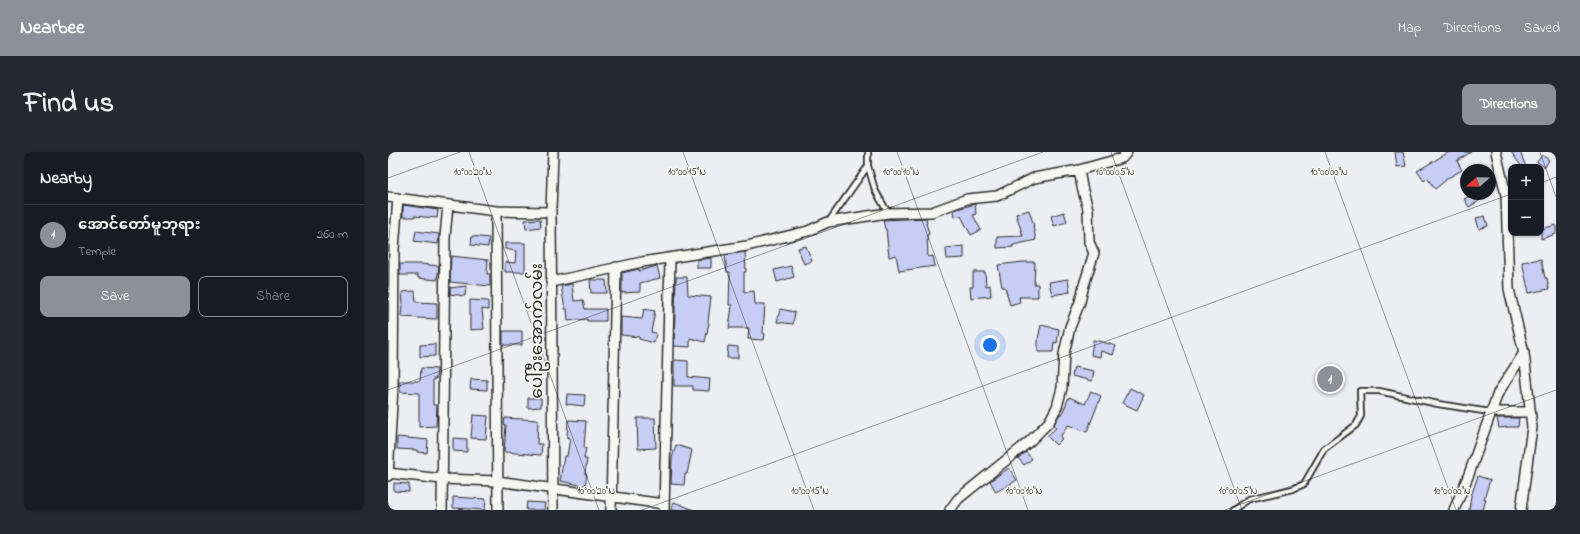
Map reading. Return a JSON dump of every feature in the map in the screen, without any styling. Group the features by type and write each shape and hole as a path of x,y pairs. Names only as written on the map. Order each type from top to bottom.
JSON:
{"street":[{"name":"ပေါ်ဦးအောက်လမ်း","path":"553,152 551,212 553,510"},
{"path":"552,282 616,267 748,246 808,231 828,222 888,213 932,212 967,199 997,196 1034,178 1079,170 1122,158 1127,152"},
{"path":"1496,152 1506,196 1509,289 1524,353 1532,427 1521,510"},
{"path":"950,510 958,499 1030,441 1049,422 1057,407 1062,388 1064,354 1070,327 1080,302 1094,253 1089,242 1088,208 1079,170"},
{"path":"388,197 496,212 551,212"},
{"path":"388,476 393,386 394,250 398,198"},
{"path":"442,510 445,244 448,205"},
{"path":"496,212 498,510"},
{"path":"388,473 442,479 498,481 610,496 664,507 670,258"},
{"path":"611,510 610,496 616,267"},
{"path":"1454,510 1469,474 1498,393 1524,353"},
{"path":"1490,412 1530,412"}],"lane":[{"path":"868,152 868,166 875,190 888,213"},
{"path":"828,222 868,166"},
{"path":"1233,510 1249,499 1293,489 1304,484 1324,449 1356,425 1361,416 1360,391 1378,391 1438,404 1490,412"}],"building":[{"path":"1395,152 1403,152 1406,166 1397,167"},
{"path":"1449,152 1471,152 1457,161 1460,166 1460,171 1446,179 1435,189 1427,178 1424,181 1417,171"},
{"path":"1511,152 1520,152 1525,164 1520,164"},
{"path":"1542,155 1549,160 1545,167 1544,164 1537,162"},
{"path":"1465,200 1478,200 1479,201 1469,207"},
{"path":"975,204 976,214 973,215 981,230 971,235 961,216 955,217 954,210"},
{"path":"403,205 438,210 437,218 414,216 403,217"},
{"path":"1029,210 1034,226 1036,240 1013,245 1013,247 997,248 997,237 1023,236 1016,214"},
{"path":"1064,212 1067,222 1054,226 1051,216"},
{"path":"1485,216 1488,226 1479,229 1476,218"},
{"path":"926,218 929,234 927,235 928,257 933,256 935,266 899,271 896,255 889,257 886,229 883,220"},
{"path":"540,219 541,227 526,229 525,220"},
{"path":"1556,225 1556,234 1541,239 1541,236 1544,236 1544,228"},
{"path":"416,231 439,234 438,244 414,241"},
{"path":"472,236 489,238 488,247 471,245"},
{"path":"505,243 525,243 525,272 505,272 505,262 515,263 516,251 505,249"},
{"path":"806,246 812,261 804,264 798,248"},
{"path":"964,246 964,258 947,259 946,248"},
{"path":"745,252 746,272 744,272 744,292 754,291 755,304 765,304 764,340 748,339 749,328 729,328 732,305 729,305 730,272 727,272 725,255"},
{"path":"451,256 488,260 487,274 490,274 490,286 450,282"},
{"path":"711,258 711,268 697,268 697,260"},
{"path":"1541,259 1549,289 1529,293 1522,262"},
{"path":"1035,262 1034,284 1038,284 1038,297 1019,297 1020,302 1010,305 1005,287 1002,287 998,265"},
{"path":"400,264 439,266 437,280 418,278 418,275 400,275"},
{"path":"657,266 660,278 640,283 640,292 622,293 622,273 639,269 639,271"},
{"path":"791,266 794,277 777,282 774,270"},
{"path":"973,272 985,272 986,286 990,285 991,296 971,298 970,287 973,287"},
{"path":"676,277 687,277 688,295 711,297 709,323 705,342 690,338 690,347 674,346"},
{"path":"1068,279 1070,292 1052,295 1049,282"},
{"path":"590,280 606,280 607,293 591,293"},
{"path":"572,284 574,301 583,300 585,309 606,309 606,321 587,321 587,319 568,321 567,309 565,309 561,286"},
{"path":"466,286 465,296 450,294 450,288"},
{"path":"415,291 416,302 437,303 437,319 401,317 403,305 402,292"},
{"path":"470,300 488,301 488,310 482,309 484,329 470,330"},
{"path":"644,309 655,311 651,332 656,333 654,343 639,339 639,337 621,335 621,317 642,319"},
{"path":"780,309 795,312 793,324 777,322"},
{"path":"1041,325 1059,329 1057,343 1054,342 1053,352 1038,352 1038,339"},
{"path":"503,331 522,331 522,345 503,345"},
{"path":"1093,340 1116,346 1113,355 1101,351 1100,357 1091,355"},
{"path":"435,344 435,356 420,357 420,345"},
{"path":"728,346 738,347 738,358 727,358"},
{"path":"674,360 688,361 688,377 710,379 709,391 693,390 693,386 674,386"},
{"path":"1074,367 1094,371 1092,381 1072,376"},
{"path":"421,368 437,369 436,379 433,379 433,405 437,405 436,426 419,427 419,393 400,392 400,381 420,381"},
{"path":"471,379 487,380 487,390 470,389"},
{"path":"1130,388 1144,395 1137,410 1122,403"},
{"path":"1091,391 1101,396 1087,432 1068,425 1060,437 1062,439 1056,445 1047,436 1056,428 1053,426 1060,414 1062,414 1069,397 1085,404"},
{"path":"567,394 585,395 584,406 566,404"},
{"path":"528,398 541,398 541,407 528,408"},
{"path":"473,415 488,416 486,439 471,438"},
{"path":"505,418 538,420 537,444 542,444 541,455 504,452 506,425 504,424"},
{"path":"637,418 655,418 656,448 638,449"},
{"path":"1497,418 1519,418 1518,427 1499,428"},
{"path":"568,420 586,421 584,448 586,448 584,459 587,459 585,474 587,474 585,486 560,481 564,456 567,456 570,438 567,438"},
{"path":"397,437 428,440 427,453 417,452 417,450 397,449"},
{"path":"453,438 467,439 467,452 453,451"},
{"path":"676,445 692,450 687,474 685,474 684,485 671,484 672,458"},
{"path":"1026,452 1032,459 1024,465 1018,458"},
{"path":"1009,468 1017,480 996,492 990,481"},
{"path":"1478,476 1490,480 1484,499 1486,499 1483,510 1469,510 1471,496"},
{"path":"394,483 409,484 409,492 394,491"},
{"path":"453,497 486,499 485,510 453,508"},
{"path":"527,502 545,503 544,510 526,510"},
{"path":"674,502 694,510 671,510"}],"place":[{"name":"အောင်တော်မူဘုရား","path":"1330,379"}]}
